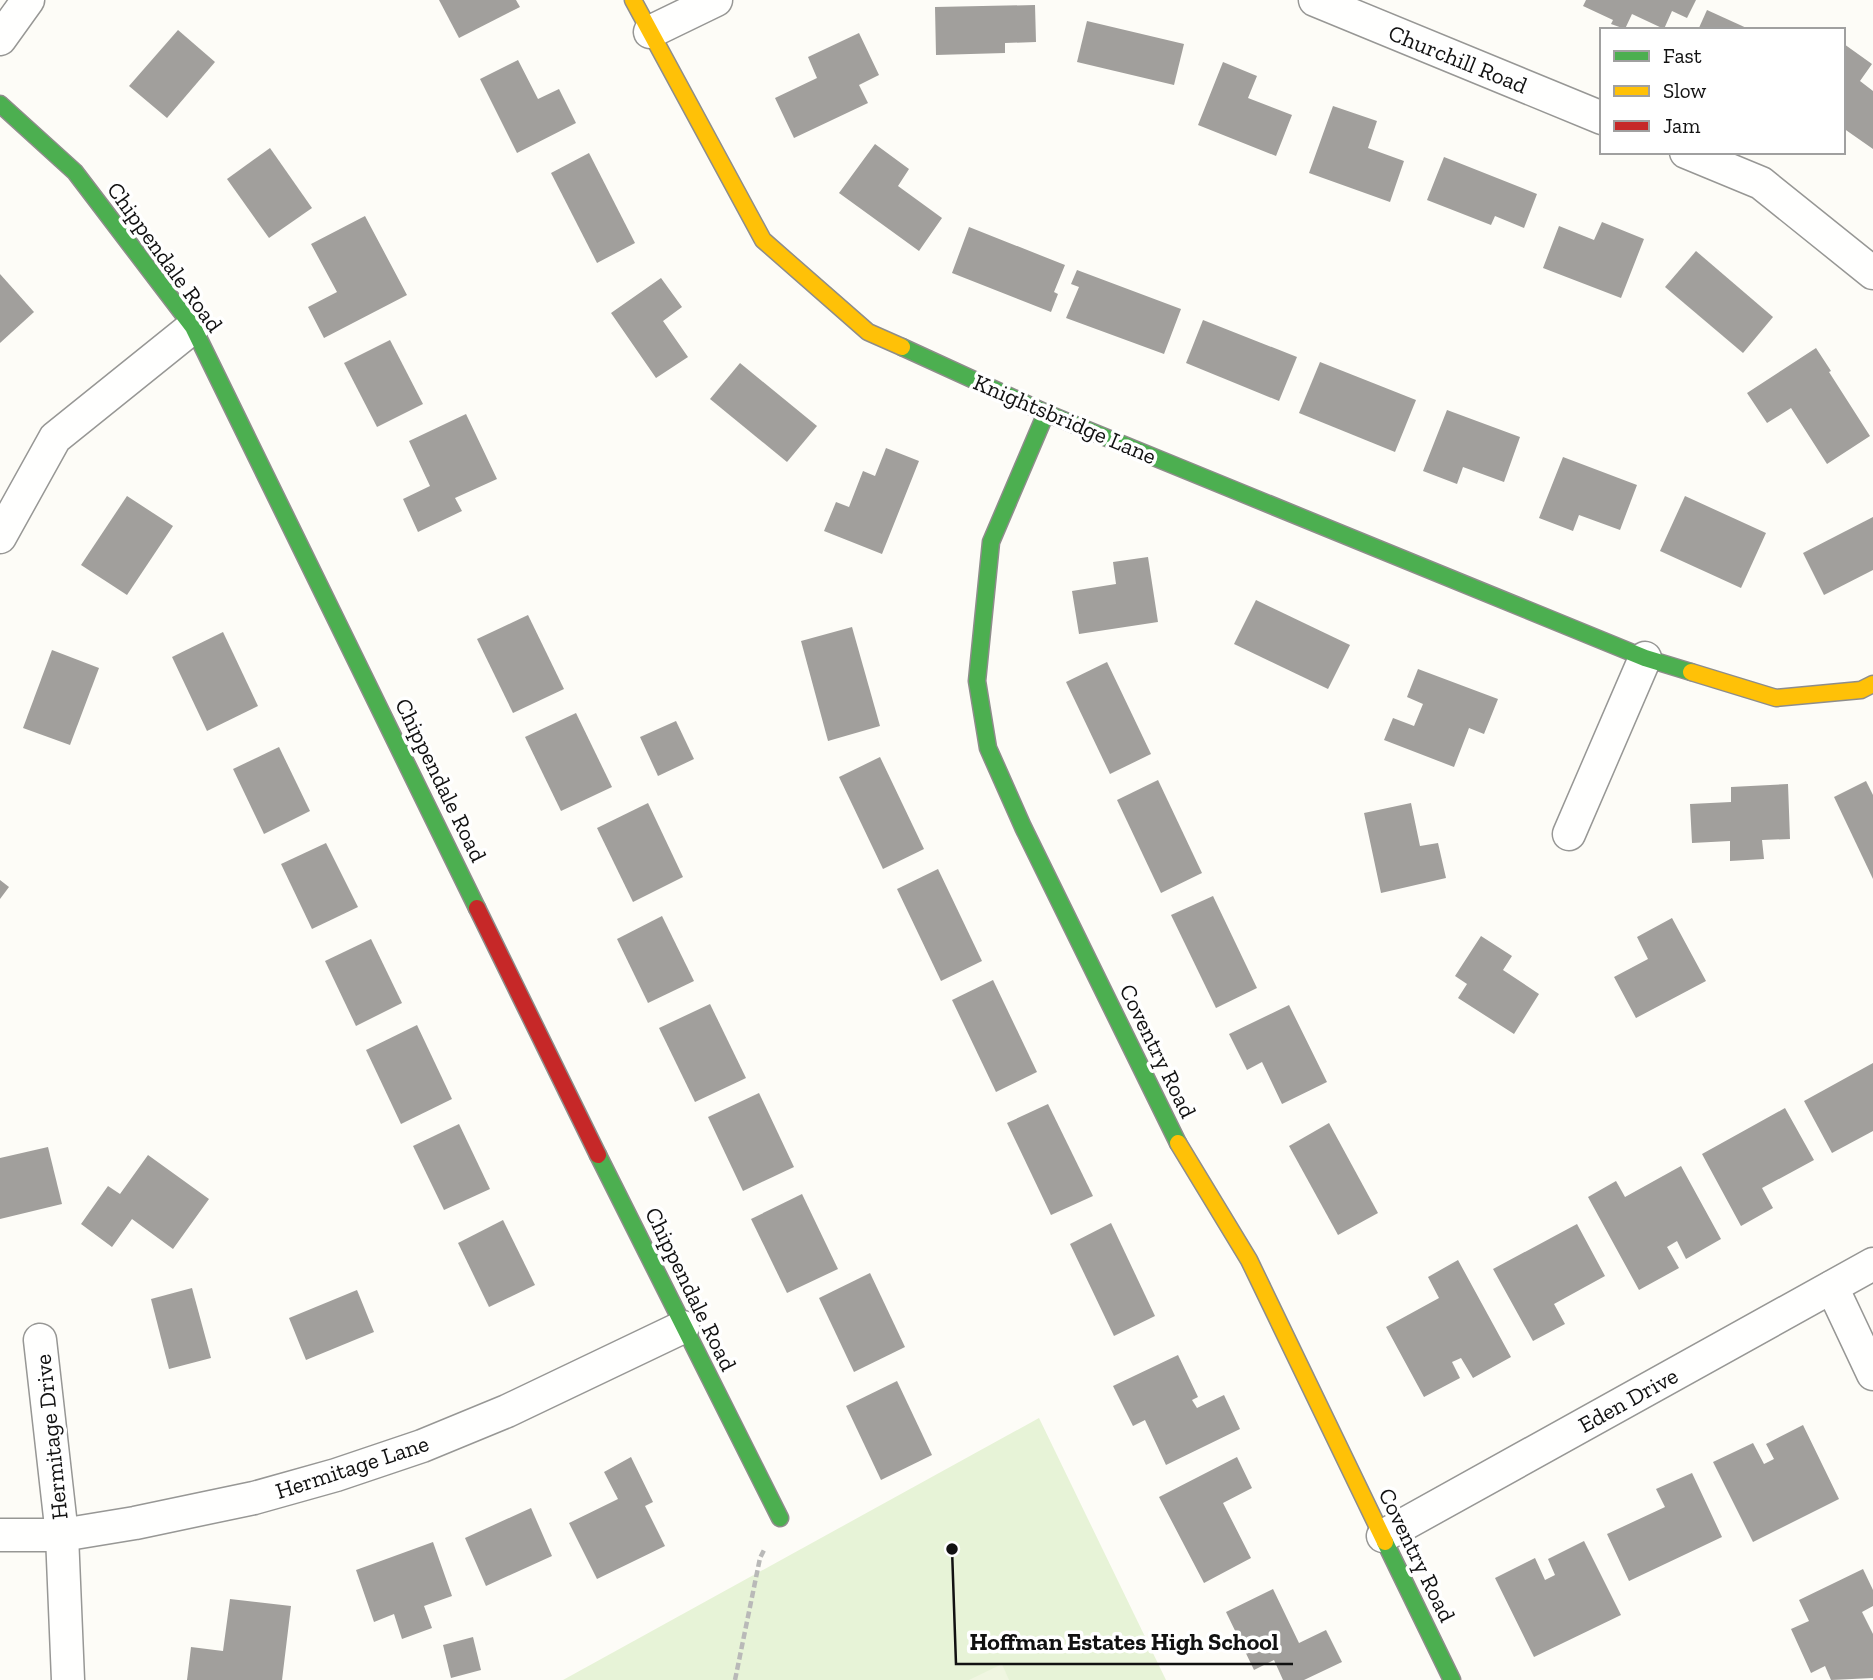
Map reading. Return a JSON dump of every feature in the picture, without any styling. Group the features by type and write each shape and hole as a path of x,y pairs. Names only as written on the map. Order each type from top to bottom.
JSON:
{"street":[{"path":"0,39 28,0"},
{"name":"Knightsbridge Lane","path":"633,0 763,240 868,332 1046,413 1645,658 1776,698 1861,690 1873,684"},
{"path":"650,32 716,0"},
{"name":"Churchill Road","path":"1315,0 1600,117"},
{"name":"Chippendale Road","path":"0,104 75,172 194,327 683,1327 780,1518"},
{"path":"1691,154 1761,183 1873,273"},
{"path":"0,537 55,438 194,327"},
{"name":"Coventry Road","path":"1046,413 991,541 978,681 988,748 1023,827 1183,1153 1249,1260 1452,1680"},
{"path":"1569,834 1645,658"},
{"name":"Eden Drive","path":"1383,1536 1873,1264"},
{"path":"1832,1287 1873,1374"},
{"name":"Hermitage Lane","path":"0,1535 62,1535 254,1498 336,1475 422,1446 507,1411 683,1327"},
{"name":"Hermitage Drive","path":"40,1340 62,1535 68,1680"}],"path":[{"path":"735,1680 760,1558 780,1518"}],"green space":[{"path":"1039,1418 1166,1680 563,1680"},
{"path":"1002,1664 1009,1680 969,1680"}],"building":[{"path":"439,0 516,0 520,7 459,38"},
{"path":"1586,0 1696,0 1687,18 1672,11 1664,28 1632,14 1625,28 1622,28 1611,24 1613,20 1583,6"},
{"path":"1035,5 1036,42 1005,43 1005,53 936,55 935,7"},
{"path":"1707,10 1747,28 1699,28"},
{"path":"1087,21 1184,44 1174,85 1077,62"},
{"path":"178,30 215,62 167,118 129,86"},
{"path":"859,33 879,75 859,85 868,103 794,138 775,98 817,78 808,57"},
{"path":"1845,45 1872,64 1860,81 1873,91 1873,149 1845,129"},
{"path":"518,60 538,99 559,89 576,123 517,153 480,79"},
{"path":"1223,62 1257,76 1248,98 1292,115 1276,156 1198,125"},
{"path":"1333,106 1377,121 1368,148 1404,161 1390,202 1309,173"},
{"path":"875,144 909,169 898,186 942,218 919,251 839,193"},
{"path":"270,148 312,208 269,238 227,179"},
{"path":"589,153 635,243 597,263 551,173"},
{"path":"1444,157 1537,194 1524,228 1495,216 1491,225 1427,200"},
{"path":"365,216 407,295 324,338 308,307 337,292 311,244"},
{"path":"1602,222 1644,239 1621,298 1543,268 1559,226 1594,240"},
{"path":"969,227 1065,265 1054,292 1058,294 1051,312 952,273"},
{"path":"1696,251 1773,317 1743,353 1665,287"},
{"path":"1077,270 1181,309 1164,354 1066,318 1079,287 1071,284"},
{"path":"0,274 34,312 0,343"},
{"path":"661,278 682,307 663,321 688,357 656,378 611,313"},
{"path":"1203,320 1297,357 1279,401 1186,363"},
{"path":"390,340 423,404 377,427 344,363"},
{"path":"1816,348 1870,436 1827,464 1791,408 1767,423 1747,393"},
{"path":"1320,362 1416,400 1395,452 1299,413"},
{"path":"740,363 817,426 787,462 710,399"},
{"path":"1447,410 1520,437 1504,482 1463,467 1457,484 1423,471"},
{"path":"466,414 497,479 455,498 462,511 418,532 403,499 430,486 409,441"},
{"path":"886,448 919,461 882,554 824,531 836,502 849,507 863,471 875,476"},
{"path":"1563,457 1637,485 1620,530 1579,515 1573,531 1539,518"},
{"path":"127,496 173,526 127,595 81,565"},
{"path":"1685,496 1766,533 1741,588 1660,551"},
{"path":"1873,517 1873,570 1824,595 1803,553"},
{"path":"1148,557 1158,622 1079,634 1072,591 1116,584 1113,562"},
{"path":"1256,600 1350,645 1328,689 1234,644"},
{"path":"528,615 564,689 513,713 477,639"},
{"path":"852,627 880,726 828,741 801,641"},
{"path":"223,632 258,706 207,731 172,657"},
{"path":"52,650 99,668 70,745 23,728"},
{"path":"1107,662 1151,754 1110,774 1066,682"},
{"path":"1418,669 1498,699 1484,734 1469,728 1454,767 1384,740 1393,718 1414,726 1423,704 1407,697"},
{"path":"576,713 612,787 561,811 525,737"},
{"path":"676,721 694,759 658,776 640,737"},
{"path":"279,747 310,811 264,834 233,769"},
{"path":"880,757 924,849 883,869 839,777"},
{"path":"1158,780 1202,873 1161,893 1117,800"},
{"path":"1866,781 1873,795 1873,879 1834,797"},
{"path":"1788,784 1790,839 1762,840 1764,859 1730,861 1730,841 1692,843 1690,804 1731,802 1731,787"},
{"path":"648,803 683,877 633,902 597,828"},
{"path":"1411,803 1420,846 1438,843 1446,878 1381,893 1364,813"},
{"path":"326,843 358,907 312,929 281,864"},
{"path":"938,869 982,961 941,981 897,889"},
{"path":"0,880 9,887 0,899"},
{"path":"1213,896 1257,988 1216,1008 1171,915"},
{"path":"662,916 694,981 648,1003 617,939"},
{"path":"1672,918 1706,981 1636,1018 1614,977 1648,959 1637,937"},
{"path":"1481,936 1512,956 1503,970 1539,994 1514,1034 1458,998 1467,984 1455,976"},
{"path":"371,939 402,1003 356,1026 325,961"},
{"path":"993,980 1037,1072 996,1092 952,1000"},
{"path":"710,1004 746,1078 695,1102 659,1028"},
{"path":"1289,1005 1327,1082 1282,1104 1262,1062 1247,1070 1229,1034"},
{"path":"417,1025 452,1099 401,1124 366,1050"},
{"path":"1873,1063 1873,1131 1832,1153 1804,1101"},
{"path":"759,1093 794,1167 743,1191 708,1117"},
{"path":"1048,1104 1093,1196 1051,1215 1007,1123"},
{"path":"1785,1108 1814,1160 1762,1188 1773,1208 1741,1226 1702,1154"},
{"path":"1329,1123 1378,1213 1338,1235 1289,1146"},
{"path":"459,1124 490,1189 444,1210 413,1146"},
{"path":"48,1147 62,1204 0,1219 0,1158"},
{"path":"148,1155 209,1199 173,1249 132,1219 112,1247 81,1224 108,1186 120,1194"},
{"path":"1681,1166 1721,1239 1686,1259 1677,1241 1667,1247 1679,1268 1639,1290 1588,1197 1616,1181 1625,1197"},
{"path":"802,1194 838,1269 787,1293 751,1219"},
{"path":"503,1220 535,1285 489,1307 458,1243"},
{"path":"1111,1223 1155,1316 1114,1336 1070,1244"},
{"path":"1577,1224 1605,1276 1554,1304 1565,1324 1533,1341 1493,1269"},
{"path":"1458,1260 1511,1357 1473,1378 1461,1358 1452,1362 1460,1378 1424,1397 1386,1327 1439,1298 1428,1277"},
{"path":"870,1273 905,1347 854,1372 819,1298"},
{"path":"192,1288 211,1358 169,1369 151,1299"},
{"path":"357,1290 374,1332 306,1360 289,1318"},
{"path":"1178,1355 1198,1397 1192,1400 1197,1408 1224,1395 1240,1429 1166,1465 1145,1420 1133,1426 1113,1386"},
{"path":"897,1381 932,1455 881,1480 846,1406"},
{"path":"1803,1425 1839,1499 1753,1542 1713,1462 1753,1443 1764,1464 1774,1459 1766,1444"},
{"path":"631,1457 653,1502 645,1506 665,1546 597,1579 569,1523 618,1499 604,1472"},
{"path":"1237,1457 1252,1488 1223,1503 1251,1558 1204,1583 1159,1497"},
{"path":"1692,1473 1722,1537 1629,1581 1607,1534 1665,1507 1656,1489"},
{"path":"531,1508 552,1556 486,1586 465,1538"},
{"path":"1584,1541 1621,1615 1534,1657 1495,1578 1535,1558 1545,1580 1555,1575 1548,1559"},
{"path":"433,1542 452,1596 424,1606 432,1628 402,1639 394,1614 374,1622 356,1570"},
{"path":"1863,1569 1873,1590 1873,1606 1862,1612 1873,1634 1873,1678 1831,1680 1825,1666 1811,1673 1791,1629 1809,1621 1799,1600"},
{"path":"1273,1589 1299,1643 1326,1630 1342,1662 1304,1680 1283,1680 1274,1660 1254,1670 1226,1612"},
{"path":"230,1599 291,1606 282,1680 187,1680 191,1647 223,1651"},
{"path":"473,1637 481,1670 451,1678 443,1645"}],"traffic: fast":[{"path":"0,104 75,172 193,327 477,908"},
{"path":"902,347 1046,413 1645,658 1691,672"},
{"path":"1046,413 991,542 977,681 988,748 1023,827 1178,1143"},
{"path":"598,1155 780,1518"},
{"path":"1385,1542 1452,1680"}],"traffic: slow":[{"path":"633,0 763,240 868,332 902,347"},
{"path":"1691,672 1776,698 1861,690 1873,684"},
{"path":"1178,1143 1249,1260 1385,1542"}],"traffic: jam":[{"path":"477,908 598,1155"}],"place":[{"name":"Hoffman Estates High School","path":"952,1549"}]}
